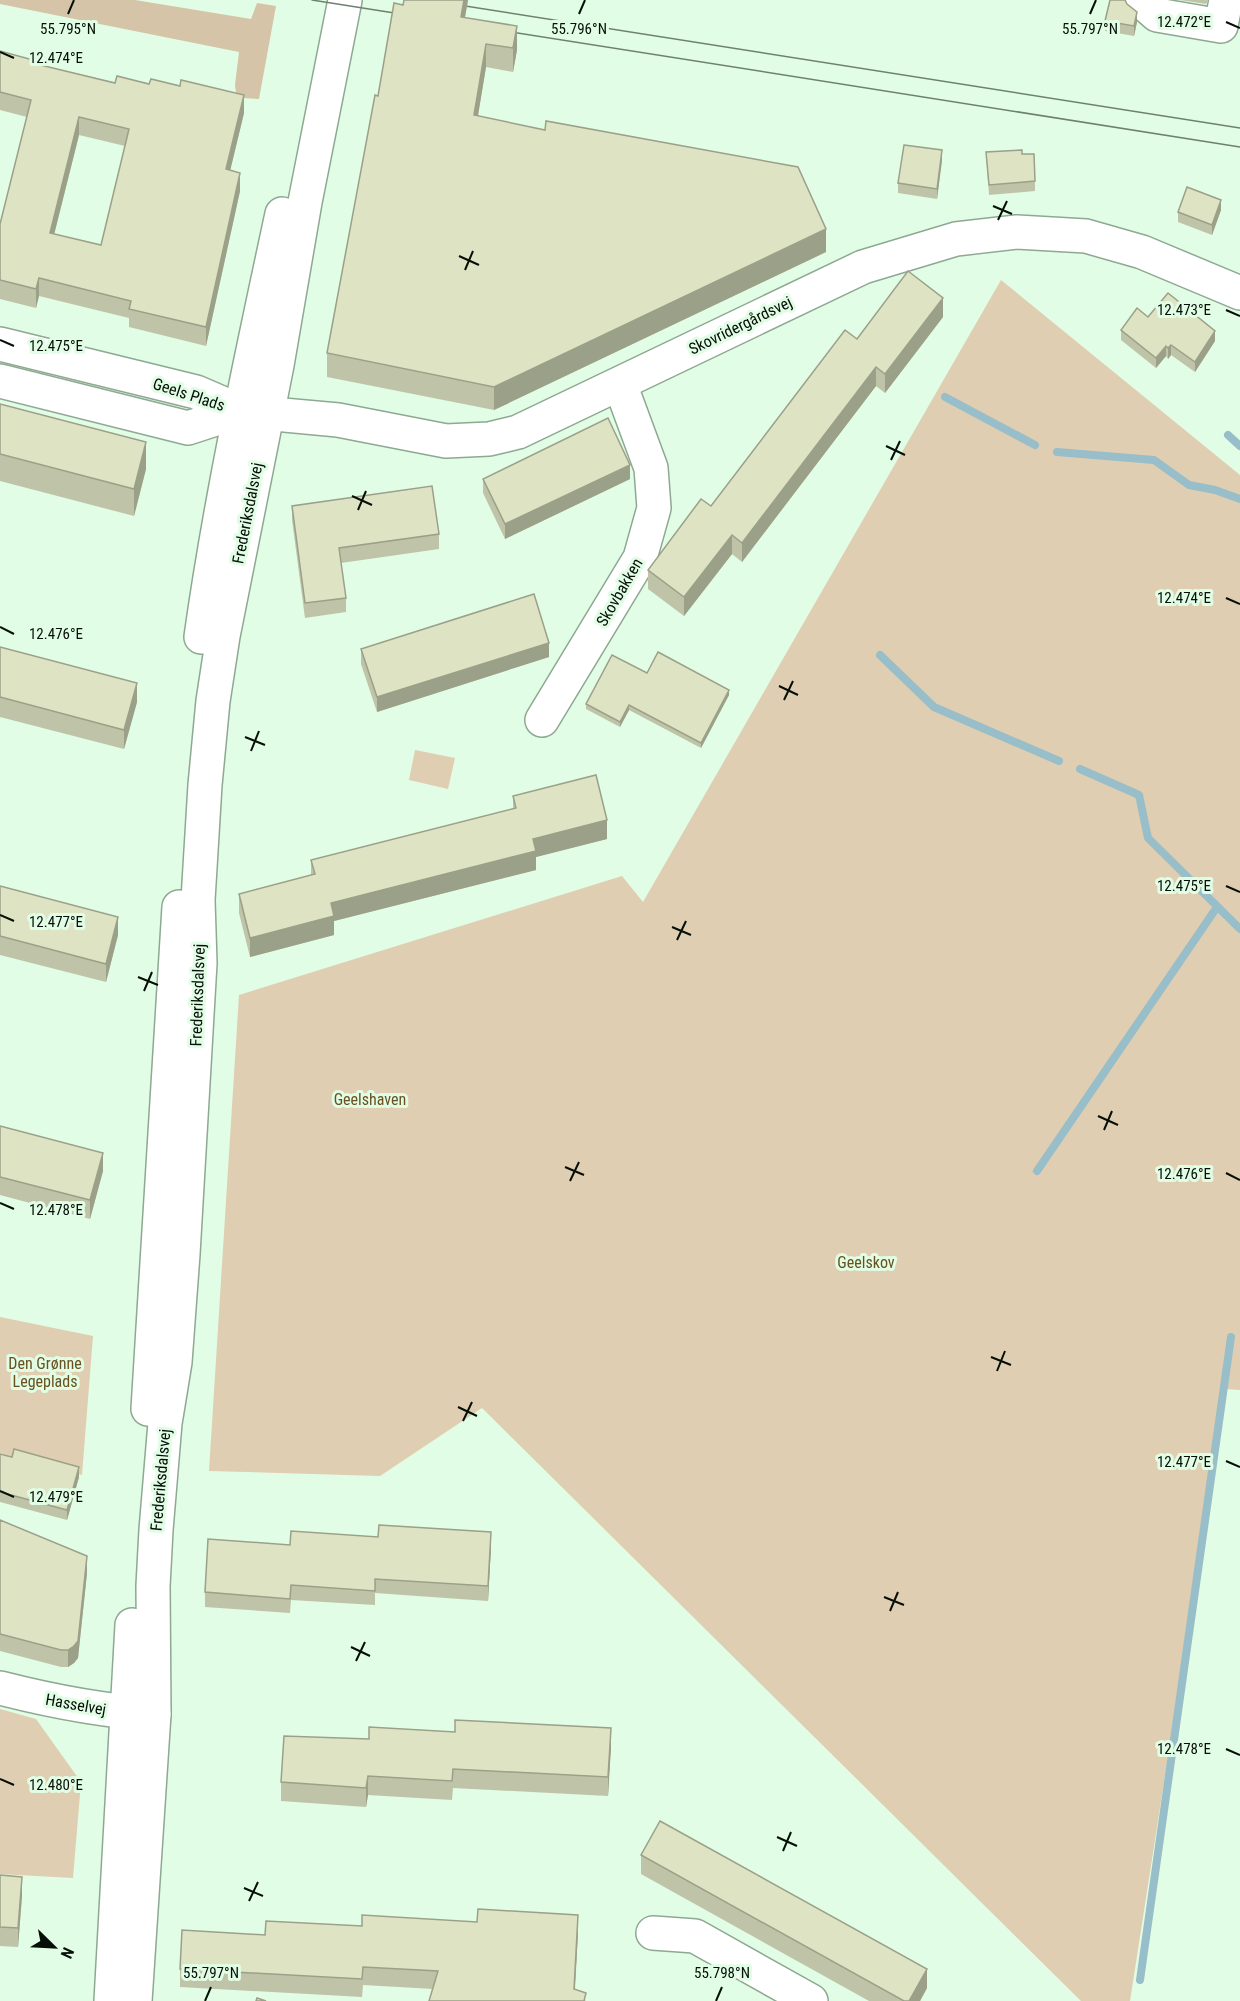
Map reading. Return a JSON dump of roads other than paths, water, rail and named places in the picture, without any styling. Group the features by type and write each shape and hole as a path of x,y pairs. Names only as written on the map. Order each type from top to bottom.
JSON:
{"street":[{"name":"Frederiksdalsvej","path":"254,412 325,0"},
{"name":"Frederiksdalsvej","path":"135,2001 140,1713 134,1596 146,1449 193,700 212,557 254,412 345,0"},
{"path":"1140,0 1157,15 1221,26 1226,0"},
{"name":"Skovridergårdsvej","path":"254,412 338,420 446,441 489,439 518,432 863,267 956,239 1017,232 1086,236 1142,252 1240,293"},
{"name":"Geels Plads","path":"0,344 196,392 254,412"},
{"name":"Geels Plads","path":"0,381 188,428 254,412"},
{"name":"Skovbakken","path":"542,720 640,558 654,508 651,468 620,384"},
{"name":"Hasselvej","path":"0,1688 64,1704 140,1713"},
{"name":"Frederiksdalsvej","path":"111,2001 140,1713"},
{"path":"653,1933 695,1936 811,2001"}],"waterway":[{"path":"945,397 1035,445"},
{"path":"1228,435 1240,446"},
{"path":"1057,452 1154,460 1189,485 1215,490 1240,499"},
{"path":"880,655 934,707 1059,761"},
{"path":"1080,769 1139,795 1148,838 1240,929"},
{"path":"1037,1171 1217,907"},
{"path":"1140,1980 1231,1337"}],"tram line":[{"path":"312,0 407,15"},
{"path":"427,0 1240,128"},
{"path":"499,30 1240,147"}],"park label":[{"name":"Geelshaven","path":"370,1099"},
{"name":"Geelskov","path":"866,1262"},
{"name":"Den Grønne Legeplads","path":"45,1372"}]}
